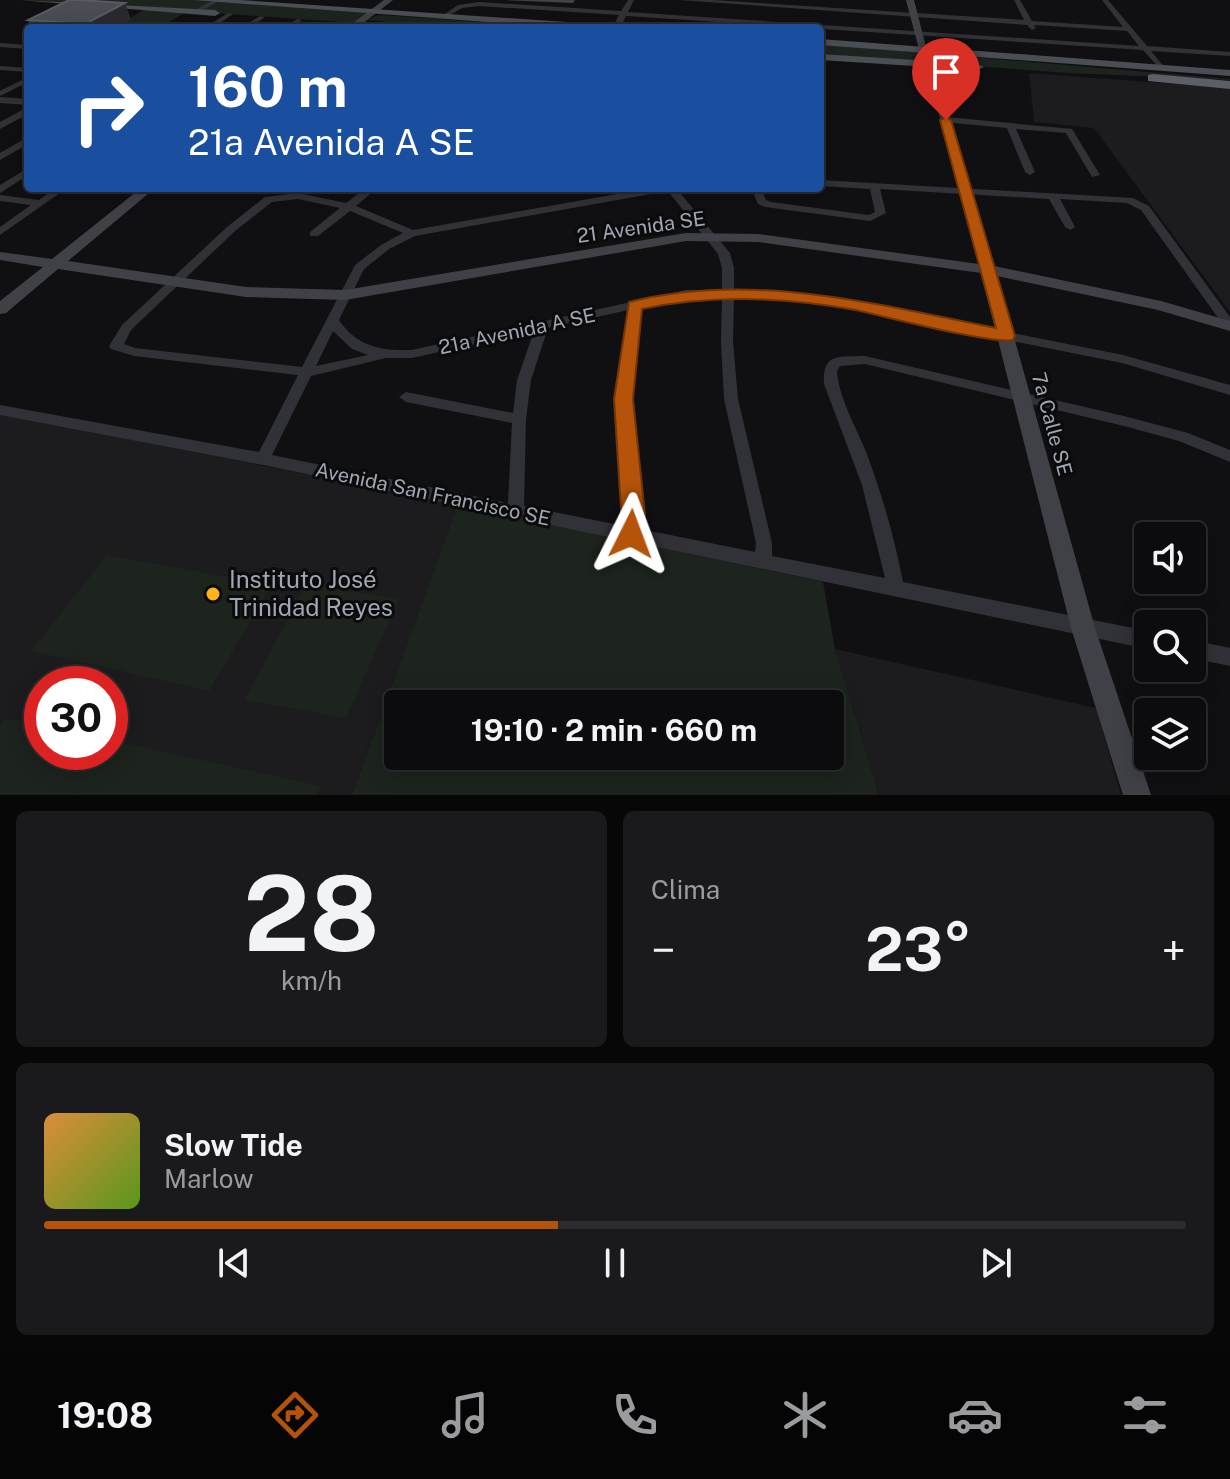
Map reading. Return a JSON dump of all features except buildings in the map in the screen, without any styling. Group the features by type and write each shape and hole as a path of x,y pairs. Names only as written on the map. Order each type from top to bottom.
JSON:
{"highway":[{"path":"1157,73 1230,72"},
{"path":"1157,73 1230,83"}],"main road":[{"path":"24,0 313,21"},
{"path":"198,0 552,24"},
{"path":"824,43 926,56 1157,73"},
{"path":"824,57 926,56"}],"street":[{"path":"281,6 292,0"},
{"path":"351,24 389,0"},
{"path":"617,24 631,0"},
{"path":"682,0 751,2 1128,29"},
{"name":"7a Calle SE","path":"910,0 1007,336 1083,628 1137,795"},
{"path":"1017,0 1039,41"},
{"path":"1105,0 1145,48 1157,73"},
{"path":"195,12 216,1"},
{"path":"443,17 460,6 482,2 736,24"},
{"path":"746,24 751,2"},
{"path":"214,24 230,14"},
{"path":"251,24 262,17"},
{"path":"293,24 299,20"},
{"path":"824,29 1230,54"},
{"path":"0,45 24,47"},
{"path":"0,68 24,70"},
{"path":"0,94 24,81"},
{"path":"0,100 24,102"},
{"path":"0,126 24,112"},
{"path":"946,120 1069,131 1095,175"},
{"path":"1010,125 1030,172"},
{"path":"0,157 24,142"},
{"path":"0,190 24,174"},
{"path":"824,183 1118,198 1137,203 1150,214 1230,326"},
{"path":"758,192 762,202 769,205 870,218 881,213 874,185"},
{"path":"0,232 57,192"},
{"path":"0,309 144,192"},
{"path":"314,234 367,192"},
{"path":"263,459 359,267 369,257 412,233 647,192"},
{"path":"673,192 724,253 729,293 727,342 731,399 764,543 763,561"},
{"path":"1052,195 1070,227"},
{"path":"175,283 257,206 284,196 349,207 412,233"},
{"path":"0,198 42,203"},
{"name":"21 Avenida SE","path":"0,256 246,292 345,295 708,235 810,243 986,269 1148,303 1230,326"},
{"name":"21a Avenida A SE","path":"175,283 126,328 116,346 134,352 309,372 384,356 412,354 686,294 729,293 852,305 1123,359 1230,390"},
{"path":"631,534 634,515 624,399 635,305"},
{"path":"333,321 349,342 384,356"},
{"path":"516,511 519,419 524,380 543,325"},
{"path":"896,589 891,559 831,384 830,370 836,362 865,360 1021,396 1183,437 1230,456"},
{"path":"406,397 519,419"},
{"name":"Avenida San Francisco SE","path":"0,410 263,459 1134,637"},
{"path":"1206,652 1230,657"}],"shaded area":[{"path":"24,0 195,0 368,12 354,23 187,11 166,24 121,24 145,9"},
{"path":"379,15 514,24 406,24 367,20"},
{"path":"824,44 1230,80 1069,73 824,55"},
{"path":"1029,73 1230,88 1230,312 1094,128 1034,122"},
{"name":"Instituto José Trinidad Reyes","path":"0,414 458,504 390,690 384,690 384,707 352,795 0,795"},
{"path":"458,504 823,582 835,649 879,795 352,795 384,707 384,770 844,770 844,690 390,690"},
{"path":"107,555 272,585 209,691 128,673 128,666 98,666 31,651"},
{"path":"307,584 399,599 346,718 244,700"},
{"path":"835,649 1096,708 1121,795 879,795"},
{"path":"6,718 24,722 24,770 128,770 128,744 321,786 317,795 0,795 0,726"}],"place":[{"name":"Instituto José Trinidad Reyes","path":"213,594"}],"route":[{"path":"631,534 634,515 624,399 635,305 686,294 770,294 852,305 1007,336 946,120"}]}
